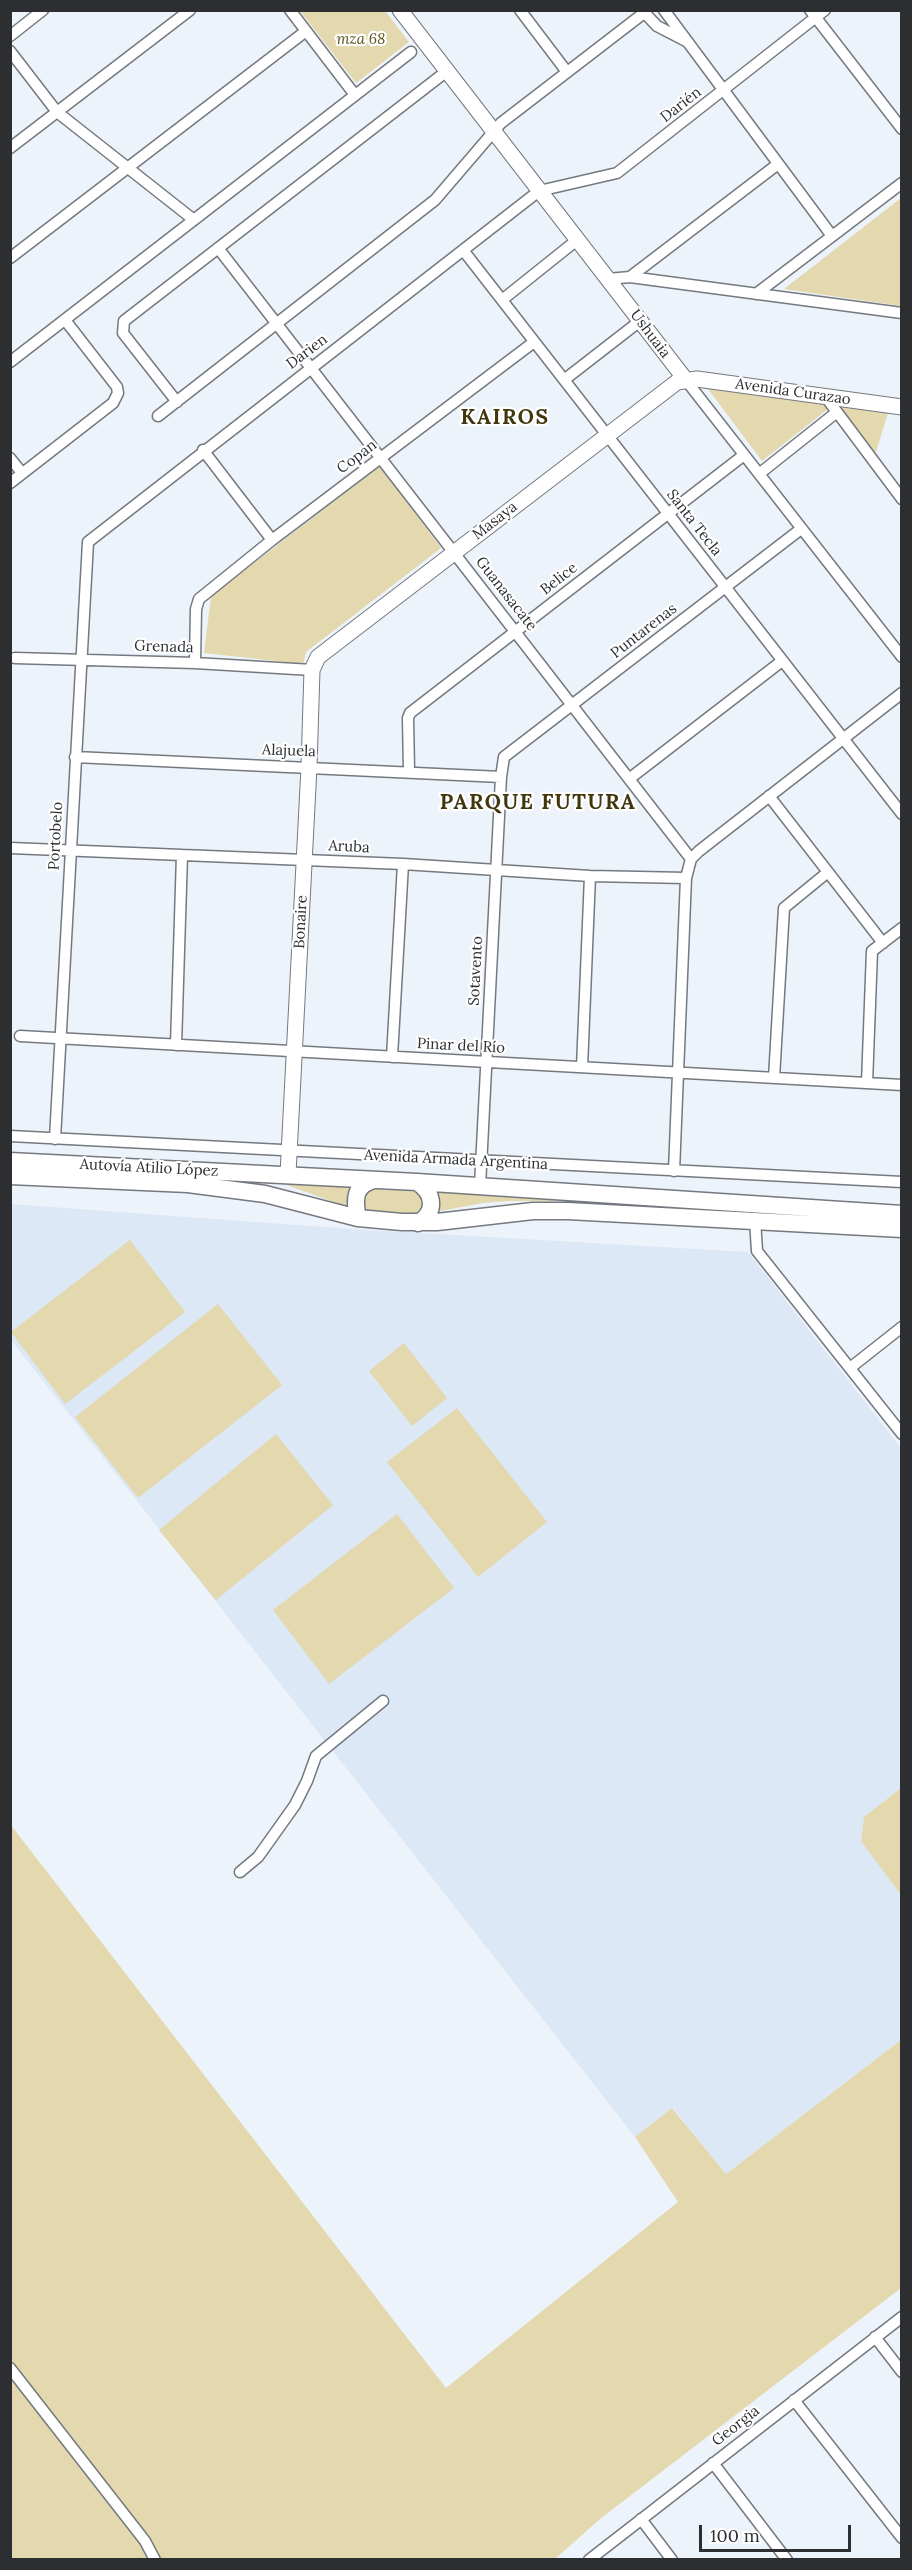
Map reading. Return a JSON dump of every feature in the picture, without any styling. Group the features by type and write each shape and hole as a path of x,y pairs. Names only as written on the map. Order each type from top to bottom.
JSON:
{"main road":[{"name":"Autovía Atilio López","path":"10,1161 288,1174"},
{"name":"Avenida Armada Argentina","path":"288,1174 902,1215"},
{"name":"Autovía Atilio López","path":"10,1176 188,1184 265,1194 358,1218"},
{"path":"374,1180 361,1185 356,1193 358,1218 418,1223 533,1211 755,1220 902,1229"},
{"path":"417,1182 429,1193 432,1204 427,1216 418,1223"}],"street":[{"path":"10,36 43,10"},
{"path":"10,148 190,10"},
{"path":"290,10 355,95"},
{"name":"Ushuaia","path":"400,10 902,657"},
{"path":"520,10 567,72"},
{"path":"664,10 832,236"},
{"name":"Darién","path":"539,191 617,173 723,90 813,14 825,10"},
{"path":"158,416 435,200 494,131 643,12 657,26 688,42"},
{"path":"813,14 902,129"},
{"path":"10,258 306,31"},
{"path":"10,51 57,112 129,166 194,220"},
{"path":"10,362 411,52"},
{"path":"177,402 123,333 122,325 127,318 447,70"},
{"path":"630,277 778,164"},
{"path":"756,294 902,183"},
{"name":"Darien","path":"92,537 539,191"},
{"path":"502,300 577,240"},
{"name":"Guanasacate","path":"218,248 691,859"},
{"name":"Santa Tecla","path":"464,250 902,814"},
{"path":"608,279 630,277 902,313"},
{"path":"10,483 117,398 117,387 65,320"},
{"path":"564,380 640,321"},
{"name":"Copan","path":"195,663 196,609 199,599 272,540 534,342"},
{"name":"Avenida Curazao","path":"685,379 697,378 902,407"},
{"name":"Masaya","path":"312,670 318,657 324,652 606,434 671,386 685,379"},
{"path":"825,396 902,499"},
{"path":"759,474 837,412"},
{"path":"203,450 272,540"},
{"name":"Belice","path":"409,771 408,718 410,712 744,455"},
{"path":"10,458 22,473"},
{"name":"Puntarenas","path":"504,757 801,529"},
{"name":"Portobelo","path":"56,1139 59,1038 86,547 92,537"},
{"name":"Grenada","path":"15,658 80,658 312,670"},
{"path":"629,779 782,661"},
{"name":"Bonaire","path":"288,1174 312,670"},
{"path":"674,1172 686,878 691,859 902,693"},
{"name":"Alajuela","path":"75,757 501,777"},
{"name":"Sotavento","path":"480,1186 501,777 504,757"},
{"path":"769,796 883,942"},
{"name":"Aruba","path":"10,848 403,864 590,876 686,878"},
{"path":"176,1045 182,855"},
{"path":"392,1057 403,864"},
{"path":"774,1078 784,908 828,872"},
{"path":"582,1067 590,876"},
{"path":"867,1083 872,951 902,928"},
{"name":"Pinar del Río","path":"20,1036 902,1085"},
{"name":"Avenida Armada Argentina","path":"10,1136 902,1182"},
{"path":"755,1220 757,1251 902,1434"},
{"path":"850,1368 902,1327"},
{"path":"240,1872 258,1857 295,1805 316,1756 383,1701"},
{"name":"Georgia","path":"589,2559 902,2317"},
{"path":"875,2337 902,2372"},
{"path":"10,2368 146,2541 155,2559"},
{"path":"794,2400 902,2538"},
{"path":"713,2463 788,2559"},
{"path":"641,2519 672,2559"}],"shaded area":[{"path":"11,1204 351,1229 748,1252 901,1448 901,1788 864,1817 861,1840 901,1895 901,2040 726,2174 673,2108 635,2137 11,1340"}],"green space":[{"name":"mza 68","path":"300,11 385,11 409,42 356,83"},
{"path":"901,198 901,306 784,289"},
{"path":"702,381 822,401 828,409 762,461"},
{"path":"833,403 889,410 875,455"},
{"path":"380,466 441,548 306,652 303,664 204,653 211,596"},
{"path":"275,1181 354,1184 351,1208"},
{"path":"367,1189 418,1190 426,1207 419,1214 412,1215 388,1215 364,1210 359,1206"},
{"path":"434,1192 589,1198 589,1201 508,1201 435,1212"},
{"path":"130,1240 185,1312 65,1404 11,1332"},
{"path":"218,1304 282,1385 138,1498 75,1417"},
{"path":"404,1343 447,1398 412,1426 369,1371"},
{"path":"457,1408 547,1522 478,1577 387,1462"},
{"path":"276,1434 333,1505 216,1600 159,1530"},
{"path":"397,1514 454,1588 329,1684 273,1610"},
{"path":"901,1788 901,1895 861,1841 864,1817"},
{"path":"10,1824 446,2388 678,2202 635,2137 672,2108 726,2174 901,2040 901,2288 600,2519 555,2559 11,2559"}],"district":[{"name":"KAIROS","path":"505,418"},
{"name":"PARQUE FUTURA","path":"538,803"}]}
